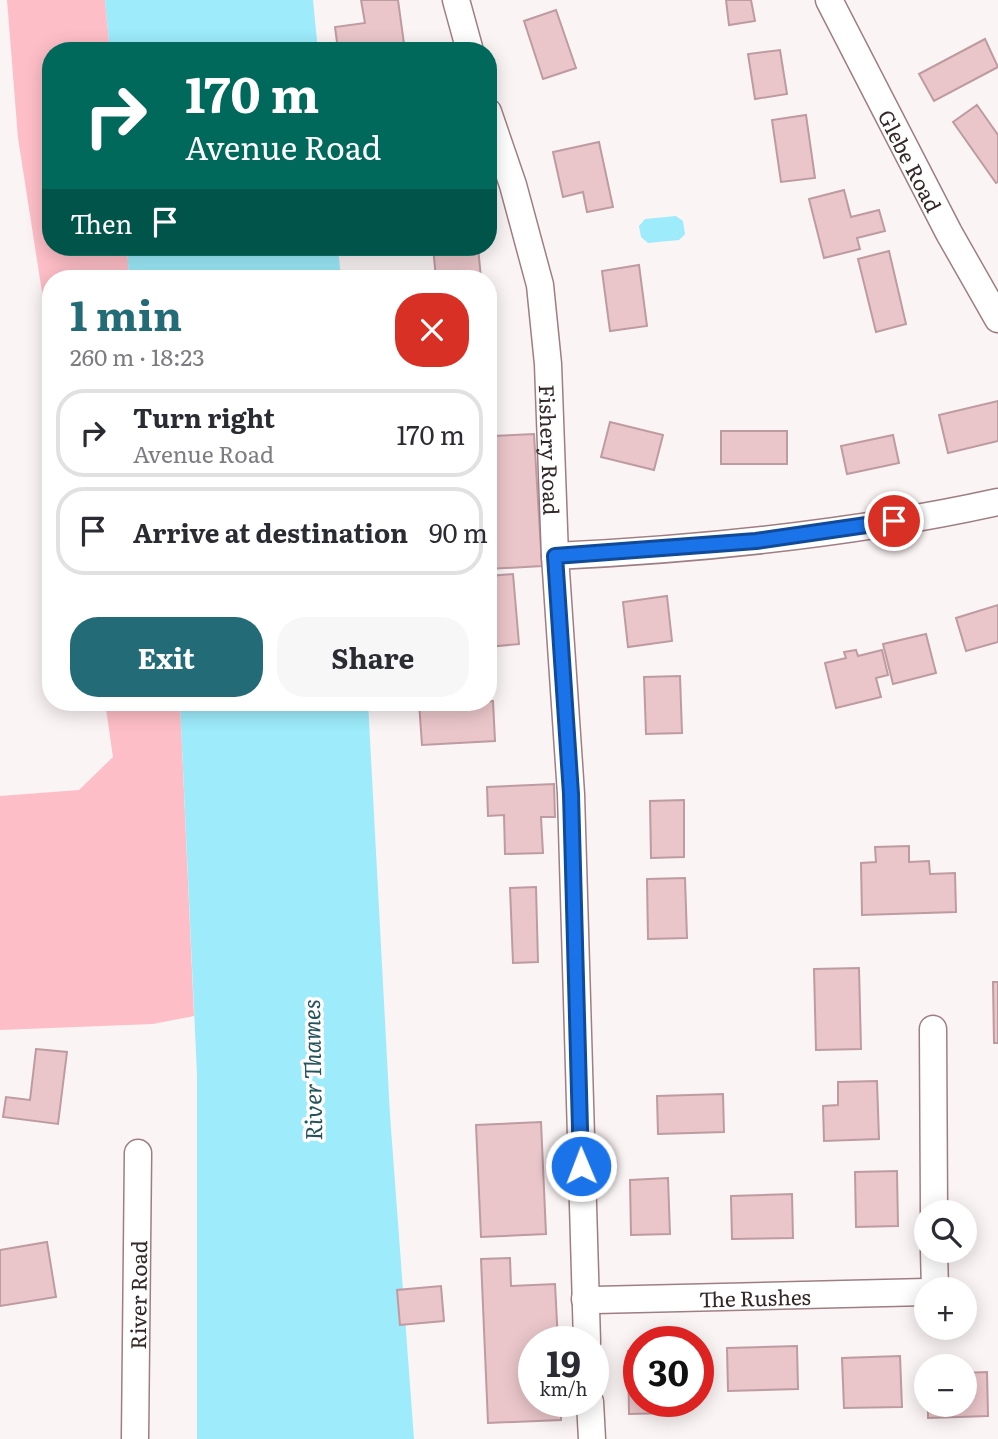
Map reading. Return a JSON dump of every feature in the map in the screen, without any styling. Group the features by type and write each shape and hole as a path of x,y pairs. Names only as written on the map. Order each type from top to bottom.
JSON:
{"street":[{"path":"456,0 468,42"},
{"name":"Glebe Road","path":"830,0 948,233 998,319"},
{"name":"Fishery Road","path":"497,139 540,285 548,364 555,556 571,794 586,1326"},
{"path":"555,556 756,541 949,513 998,502"},
{"path":"933,1029 934,1200"},
{"name":"River Road","path":"135,1439 138,1153"},
{"name":"The Rushes","path":"584,1299 914,1292"},
{"path":"591,1417 592,1439"}],"shaded area":[{"path":"7,0 105,0 109,42 42,42 42,256 128,256 128,270 42,270 42,292 18,138"},
{"path":"106,711 180,711 194,1016 153,1024 0,1030 0,796 79,790 113,757"}],"water":[{"path":"105,0 313,0 317,42 109,42"},
{"path":"676,216 683,221 685,234 679,240 648,243 641,237 639,226 645,219"},
{"path":"128,256 339,256 340,270 128,270"},
{"name":"River Thames","path":"180,711 368,711 390,1115 414,1439 197,1439 197,1075"}],"building":[{"path":"361,0 398,0 404,42 337,42 335,27 365,23"},
{"path":"726,0 751,0 755,21 729,25"},
{"path":"556,10 576,68 543,79 524,21"},
{"path":"985,39 998,67 934,101 919,74"},
{"path":"780,50 787,94 755,99 748,54"},
{"path":"977,105 998,135 996,183 953,122"},
{"path":"806,115 815,178 781,182 772,120"},
{"path":"599,142 613,207 587,212 583,192 563,197 553,152"},
{"path":"844,190 851,217 879,210 885,231 857,238 860,249 824,258 809,199"},
{"path":"889,251 906,324 876,332 858,259"},
{"path":"434,256 479,256 480,270 435,270"},
{"path":"639,265 647,326 610,331 602,271"},
{"path":"998,401 998,441 948,453 939,415"},
{"path":"610,422 663,435 654,470 601,457"},
{"path":"721,431 787,431 787,464 721,464"},
{"path":"534,434 542,566 497,568 497,436"},
{"path":"893,435 899,463 847,474 841,446"},
{"path":"513,574 519,644 497,646 497,575"},
{"path":"667,596 672,641 628,647 623,602"},
{"path":"998,605 998,642 966,651 956,618"},
{"path":"926,634 936,673 893,684 883,644"},
{"path":"856,650 858,656 882,650 888,675 876,678 881,697 836,708 825,663 846,658 844,652"},
{"path":"680,676 682,733 646,734 644,677"},
{"path":"420,711 494,711 495,741 422,745"},
{"path":"554,784 555,817 541,817 543,853 505,854 504,815 488,816 487,787"},
{"path":"684,800 684,857 651,858 650,801"},
{"path":"909,846 909,862 929,861 930,874 955,873 956,912 862,915 861,863 876,862 875,847"},
{"path":"685,878 687,938 648,939 647,879"},
{"path":"536,887 538,962 513,963 510,888"},
{"path":"859,968 861,1049 816,1050 814,969"},
{"path":"993,982 998,982 998,1043 994,1043"},
{"path":"36,1049 67,1052 58,1124 3,1117 6,1097 30,1100"},
{"path":"877,1081 879,1139 824,1141 823,1106 838,1105 838,1082"},
{"path":"723,1094 724,1132 658,1134 657,1096"},
{"path":"541,1122 546,1234 481,1237 476,1125"},
{"path":"897,1171 898,1226 856,1227 855,1172"},
{"path":"668,1178 670,1234 631,1235 630,1180"},
{"path":"792,1194 793,1238 732,1239 731,1196"},
{"path":"47,1242 56,1297 0,1306 0,1250"},
{"path":"510,1258 511,1286 555,1284 557,1326 518,1326 518,1417 561,1417 561,1420 488,1423 481,1259"},
{"path":"441,1286 444,1321 400,1325 397,1290"},
{"path":"797,1346 798,1389 728,1391 727,1348"},
{"path":"900,1356 902,1407 844,1408 842,1358"},
{"path":"977,1372 987,1372 988,1416 977,1416"}],"route":[{"path":"581,1166 571,794 555,556 756,541 894,521"}]}
